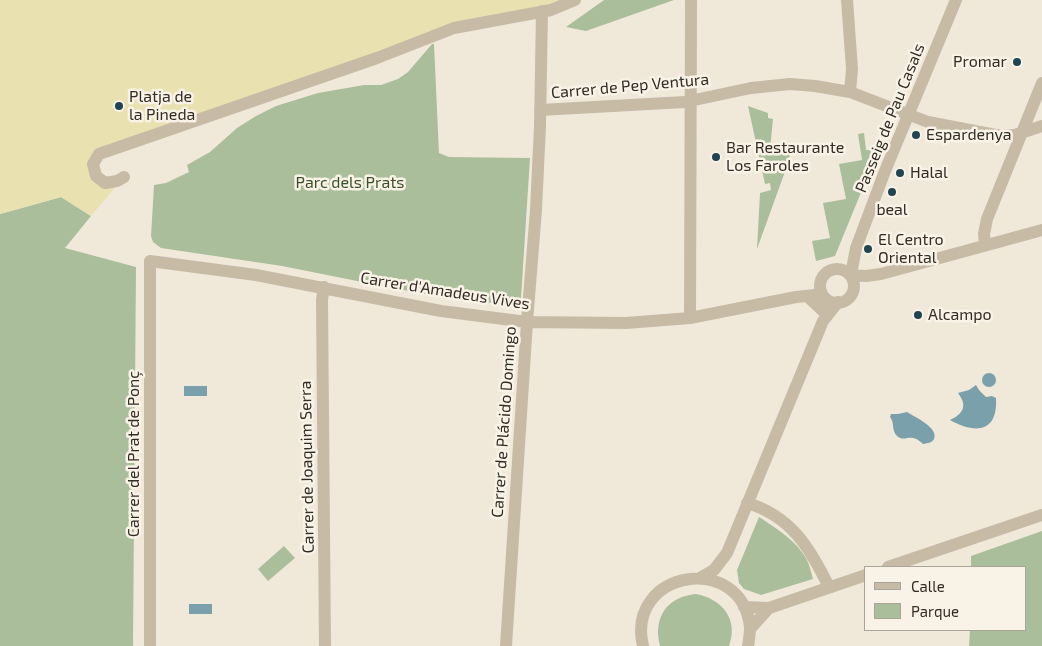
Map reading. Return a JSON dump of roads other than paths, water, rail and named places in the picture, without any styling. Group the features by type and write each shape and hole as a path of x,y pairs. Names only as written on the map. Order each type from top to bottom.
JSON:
{"street":[{"path":"124,176 117,181 105,182 96,176 93,164 99,154 377,58 454,28 542,12 575,0"},
{"path":"690,318 691,0"},
{"path":"847,0 852,69 850,92"},
{"name":"Passeig de Pau Casals","path":"850,275 855,253 908,115 956,0"},
{"name":"Carrer de Plácido Domingo","path":"506,646 536,210 542,12"},
{"path":"985,245 985,225 1042,83"},
{"name":"Carrer de Pep Ventura","path":"540,110 690,101 777,84 815,86 850,92 928,122 1001,136 1010,136 1042,126"},
{"path":"850,275 870,276 1042,230"},
{"path":"855,253 859,268 870,276"},
{"name":"Passeig de Pau Casals","path":"834,269 855,253"},
{"name":"Carrer d'Amadeus Vives","path":"150,262 256,275 441,311 527,322 626,324 690,318 802,297 822,289"},
{"name":"Carrer del Prat de Ponç","path":"150,262 150,646"},
{"path":"727,588 725,569 727,553 824,317 838,302 848,298 853,289 854,284 850,275 845,271 834,269 826,273 822,289 824,317"},
{"path":"853,289 870,276"},
{"name":"Carrer de Joaquim Serra","path":"324,287 322,310 325,646"},
{"path":"822,289 829,300 838,302"},
{"path":"802,297 824,317"},
{"path":"747,504 772,514 785,522 811,551 829,587"},
{"path":"891,566 1042,515"},
{"path":"700,578 714,570 727,553"},
{"path":"744,607 769,608 864,576"},
{"path":"643,646 642,623 652,599 670,584 685,579 700,578 713,581 737,596 744,607 750,629 748,646"},
{"path":"750,629 769,608"}],"water":[{"path":"986,373 992,373 996,380 992,387 986,387 982,383 982,377"},
{"path":"976,385 986,397 992,396 996,398 996,410 989,424 976,428 959,425 950,420 963,409 963,402 958,393 969,390"},
{"path":"184,386 207,386 207,396 184,396"},
{"path":"907,412 933,431 934,439 930,443 923,444 914,438 903,439 897,436 890,417 891,414"},
{"path":"189,604 212,604 212,614 189,614"}],"place":[{"name":"Promar","path":"1017,62"},
{"name":"Platja de la Pineda","path":"119,106"},
{"name":"Espardenya","path":"916,135"},
{"name":"Bar Restaurante Los Faroles","path":"716,157"},
{"name":"Halal","path":"900,173"},
{"name":"beal","path":"892,192"},
{"name":"El Centro Oriental","path":"868,249"},
{"name":"Alcampo","path":"918,315"}],"park label":[{"name":"Parc dels Prats","path":"350,183"}]}
